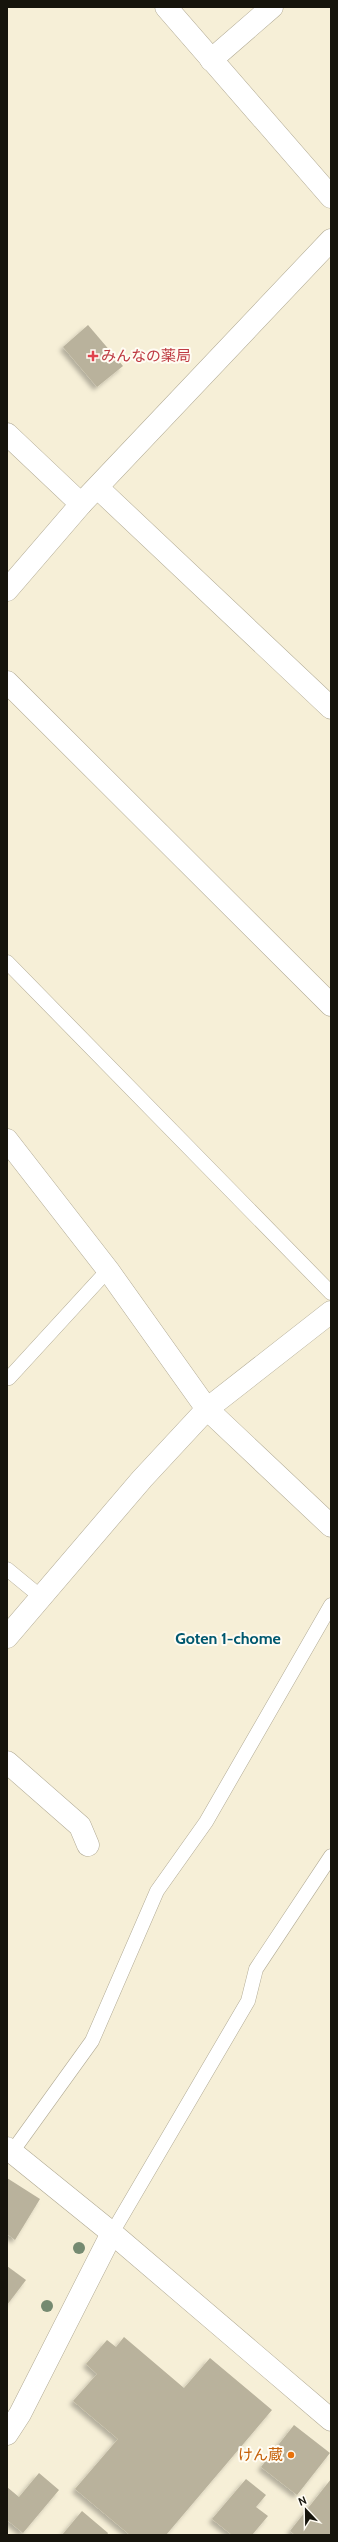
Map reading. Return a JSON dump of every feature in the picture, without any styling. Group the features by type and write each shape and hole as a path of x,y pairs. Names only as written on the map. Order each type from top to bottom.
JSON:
{"street":[{"path":"166,7 331,197"},
{"path":"211,60 272,7"},
{"path":"7,590 81,504 98,488 331,240"},
{"path":"7,434 81,504"},
{"path":"98,488 331,708"},
{"path":"7,682 331,1005"},
{"path":"7,1140 108,1270 207,1409 331,1526"},
{"path":"7,1637 142,1479 207,1409 331,1312"},
{"path":"7,1762 80,1826 88,1845"},
{"path":"10,2150 112,2233 331,2420"},
{"path":"7,2434 20,2414 112,2233"}],"lane":[{"path":"7,962 331,1293"},
{"path":"7,1376 9,1378 108,1270"},
{"path":"7,1569 41,1597"},
{"path":"10,2150 92,2041 157,1891 206,1822 331,1605"},
{"path":"112,2233 248,2002 256,1969 331,1856"}],"building":[{"name":"みんなの薬局","path":"88,325 123,366 97,387 63,347"},
{"path":"7,2178 40,2199 15,2240 7,2234"},
{"path":"7,2266 26,2280 7,2305"},
{"path":"124,2337 184,2388 210,2358 272,2410 166,2535 130,2535 75,2489 118,2439 73,2401 97,2374 86,2364 107,2340 116,2347"},
{"path":"294,2425 330,2453 297,2495 261,2467"},
{"path":"39,2473 59,2490 23,2533 7,2520 7,2487 19,2497"},
{"path":"246,2479 266,2495 256,2507 268,2516 252,2535 232,2535 212,2519"},
{"path":"331,2479 331,2535 295,2535 290,2531"},
{"path":"82,2511 108,2533 107,2535 62,2535"}],"place":[{"name":"みんなの薬局","path":"93,356"},
{"name":"けん蔵","path":"291,2455"}],"district":[{"name":"Goten 1-chome","path":"228,1638"}]}
